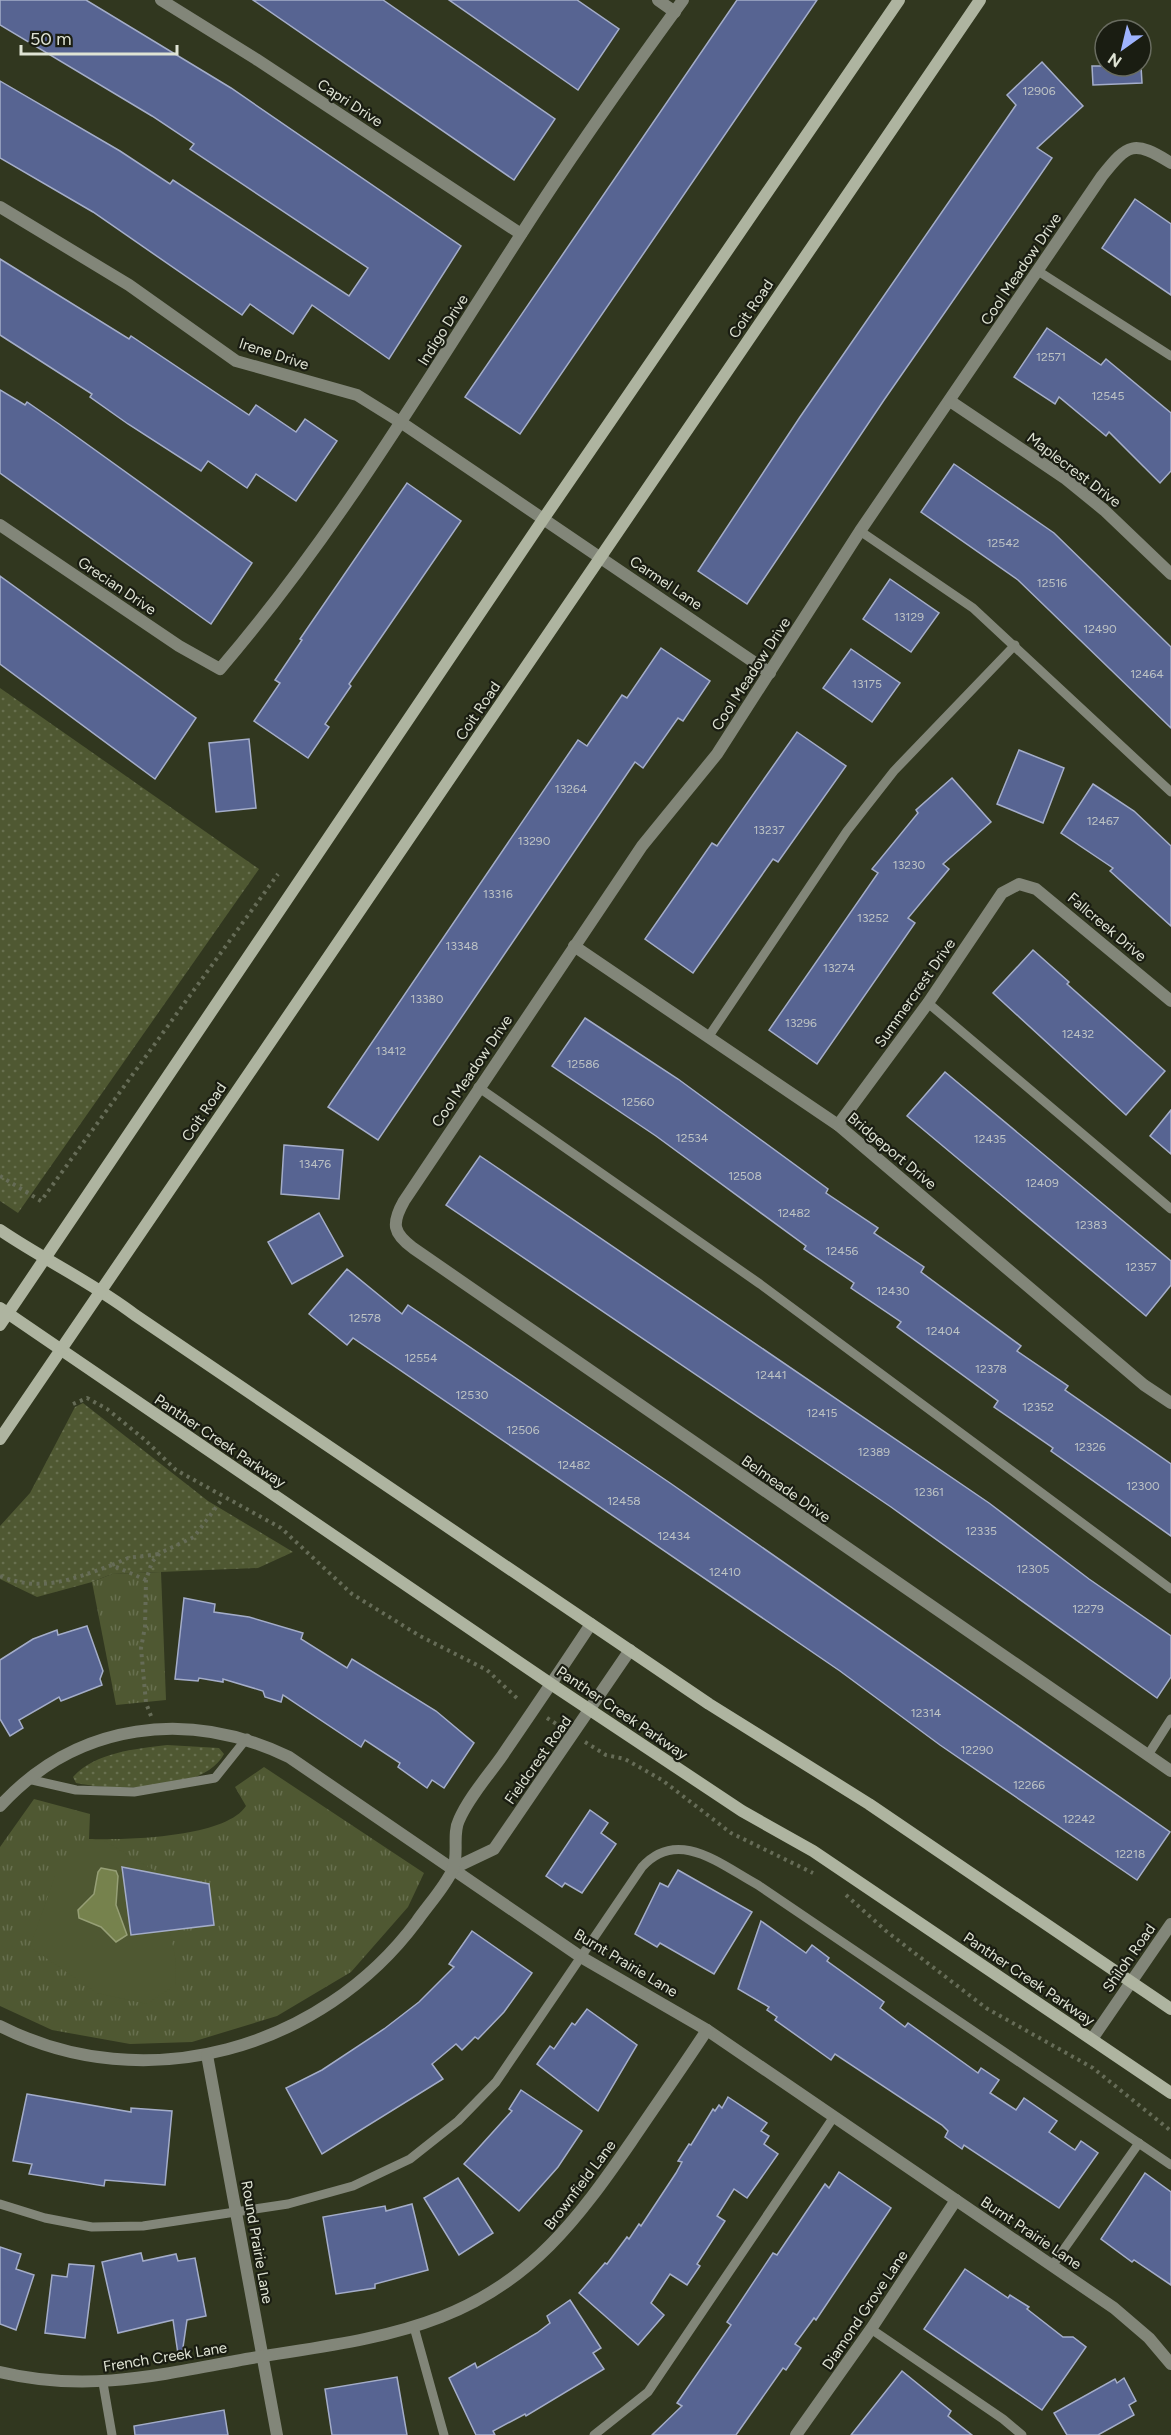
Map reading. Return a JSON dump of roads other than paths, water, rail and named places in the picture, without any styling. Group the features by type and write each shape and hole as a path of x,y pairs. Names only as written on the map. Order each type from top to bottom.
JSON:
{"main road":[{"path":"0,1325 4,1311 43,1259 544,518 899,0"},
{"name":"Coit Road","path":"0,1439 601,557 975,2"},
{"path":"0,1230 43,1259 101,1289 135,1315 739,1724 894,1820 1171,2009"},
{"name":"Panther Creek Parkway","path":"4,1311 551,1684 742,1811 813,1851 1171,2093"}],"street":[{"name":"Capri Drive","path":"161,0 256,59 521,234"},
{"path":"658,0 675,12"},
{"name":"Indigo Drive","path":"220,669 259,624 402,423 521,234 683,0"},
{"name":"Cool Meadow Drive","path":"395,1222 404,1201 478,1087 642,846 717,754 860,531 1120,154 1135,146 1149,150 1171,164"},
{"name":"Irene Drive","path":"0,207 129,285 236,361 357,395 544,518"},
{"name":"Maplecrest Drive","path":"950,401 1066,479 1104,510 1171,574"},
{"name":"Carmel Lane","path":"544,518 770,673"},
{"name":"Grecian Drive","path":"0,525 179,646 220,669"},
{"name":"Fallcreek Drive","path":"1019,884 1036,889 1056,903 1171,1001"},
{"name":"Summercrest Drive","path":"838,1125 928,1003 1002,893 1019,884"},
{"name":"Bridgeport Drive","path":"574,946 838,1125 1144,1384 1171,1403"},
{"name":"Belmeade Drive","path":"395,1222 399,1237 413,1248 1171,1771"},
{"name":"Fieldcrest Road","path":"454,1868 458,1821 591,1624"},
{"name":"Fieldcrest Road","path":"0,2026 53,2046 104,2057 155,2060 207,2055 241,2046 282,2031 313,2016 369,1975 405,1937 454,1868 494,1849 630,1650"},
{"name":"Burnt Prairie Lane","path":"0,1806 28,1779 46,1766 88,1744 155,1728 202,1729 247,1738 290,1757 581,1957 707,2030 1052,2266 1132,2322 1171,2364"},
{"name":"Shiloh Road","path":"1092,2039 1171,1924"},
{"name":"Brownfield Lane","path":"263,2356 414,2327 449,2314 491,2293 537,2259 558,2240 594,2196 707,2030"},
{"name":"Round Prairie Lane","path":"207,2055 277,2435"},
{"name":"Diamond Grove Lane","path":"796,2435 871,2330 956,2200"},
{"name":"French Creek Lane","path":"0,2372 48,2381 103,2383 263,2356"}],"lane":[{"path":"1038,271 1171,356"},
{"path":"860,531 974,608 1171,792"},
{"path":"709,1036 847,831 894,771 1015,645"},
{"path":"928,1003 1171,1209"},
{"path":"478,1087 760,1284 1171,1589"},
{"path":"1148,1755 1171,1719"},
{"path":"28,1779 76,1790 134,1792 214,1778 247,1738"},
{"path":"0,2204 45,2218 92,2227 143,2226 288,2204 353,2186 410,2159 458,2121 496,2082 652,1856 665,1850 688,1849 758,1885 1171,2165"},
{"path":"594,2435 648,2392 833,2118"},
{"path":"1052,2266 1139,2143"},
{"path":"414,2327 444,2435"},
{"path":"871,2330 1003,2419 1022,2435"},
{"path":"103,2383 112,2435"}]}
